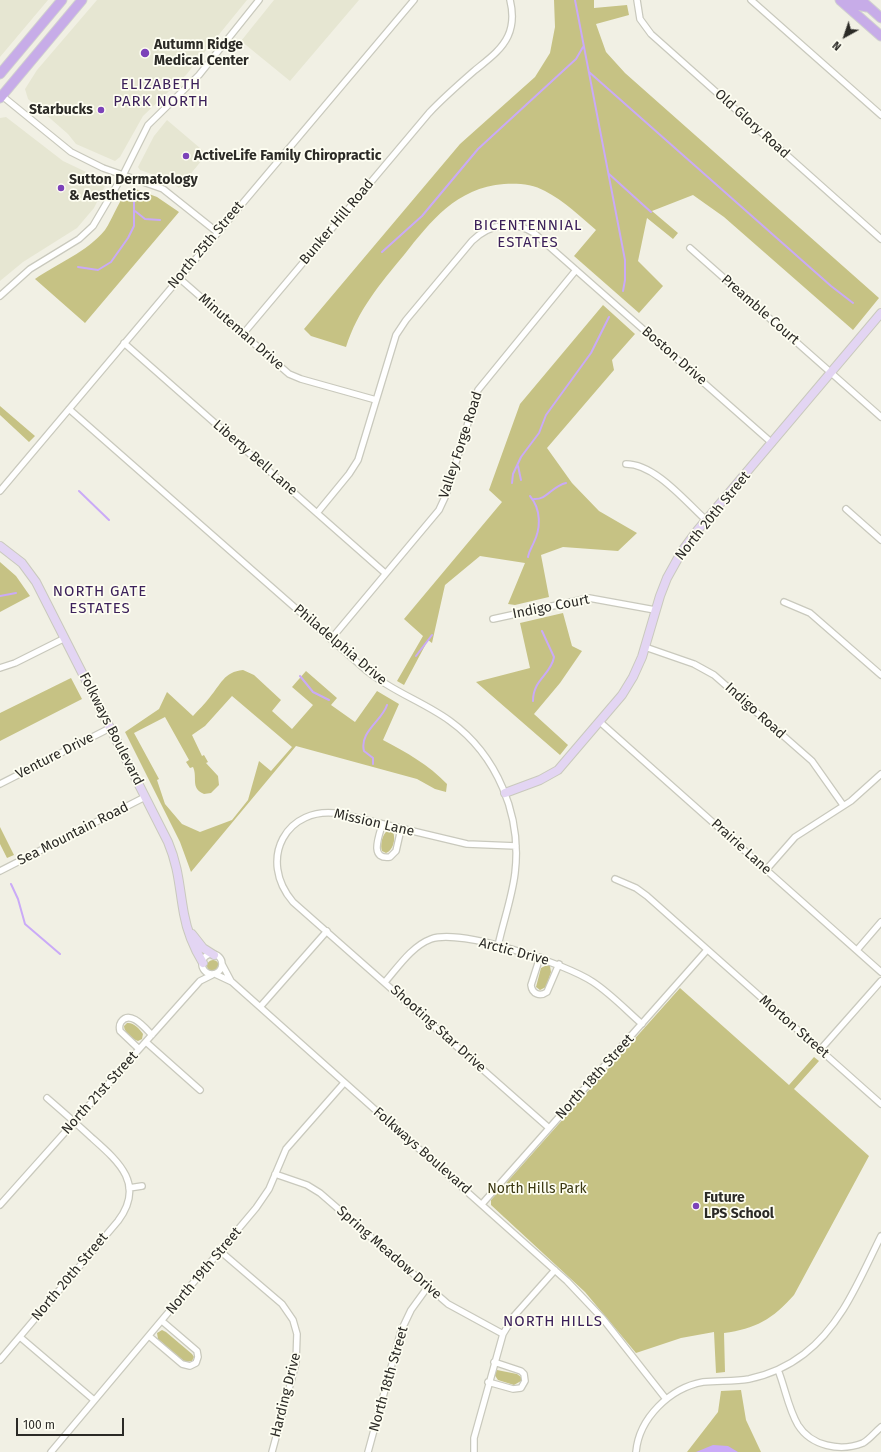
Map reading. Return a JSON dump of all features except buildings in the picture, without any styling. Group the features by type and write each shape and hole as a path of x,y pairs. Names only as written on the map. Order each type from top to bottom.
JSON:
{"main road":[{"path":"0,74 62,0"},
{"path":"1,94 82,0"},
{"path":"840,0 881,36"},
{"path":"850,0 857,5 869,7"},
{"path":"861,0 881,18"}],"street":[{"path":"0,296 30,269 75,241 89,230 100,217 123,175 140,139 151,122 199,75 259,0"},
{"name":"North 25th Street","path":"0,491 414,0"},
{"name":"Bunker Hill Road","path":"243,334 435,106 501,48 512,25 510,0"},
{"name":"Old Glory Road","path":"637,0 640,19 652,34 881,239"},
{"path":"751,0 881,115"},
{"path":"1,94 70,152 93,164 123,175 149,182 168,191 217,232"},
{"name":"Boston Drive","path":"317,513 356,465 394,339 402,324 472,241 482,232 503,225 524,228 534,233 772,443"},
{"name":"Preamble Court","path":"690,248 881,417"},
{"name":"Valley Forge Road","path":"330,639 435,515 443,502 471,406 479,386 576,270"},
{"name":"Minuteman Drive","path":"179,278 282,368 294,376 376,400"},
{"name":"North 20th Street","path":"506,794 554,773 567,761 626,689 636,672 663,586 676,560 706,520 881,313"},
{"name":"Liberty Bell Lane","path":"124,343 385,574"},
{"name":"Philadelphia Drive","path":"69,409 377,679 438,713 460,730 484,755 506,794 516,846 514,878 498,946"},
{"path":"626,464 635,464 650,471 706,520"},
{"path":"846,509 881,540"},
{"name":"Folkways Boulevard","path":"0,546 22,563 35,579 145,797 174,858 180,881 184,914 188,930 203,965"},
{"name":"Indigo Court","path":"494,619 589,598 655,610"},
{"path":"784,602 810,613 881,675"},
{"path":"0,668 15,663 65,638"},
{"name":"Indigo Road","path":"645,646 694,664 714,675 812,761 820,770 844,806"},
{"name":"Prairie Lane","path":"600,722 881,972"},
{"name":"Venture Drive","path":"0,784 110,728"},
{"path":"766,870 795,837 844,806 881,774"},
{"name":"Sea Mountain Road","path":"0,870 145,797"},
{"name":"Mission Lane","path":"327,931 293,902 280,883 276,860 283,838 295,824 315,814 334,813 467,844 516,846"},
{"path":"382,825 376,848 378,853 383,857 390,857 395,852 401,829"},
{"name":"Morton Street","path":"615,879 636,888 647,896 881,1104"},
{"path":"856,950 881,922"},
{"name":"Folkways Boulevard","path":"188,930 203,948 214,954"},
{"path":"260,1007 327,931"},
{"name":"Shooting Star Drive","path":"327,931 549,1128"},
{"name":"Arctic Drive","path":"385,982 418,947 432,939 457,936 540,957 559,964 593,982 642,1024"},
{"name":"North 18th Street","path":"482,1204 707,950"},
{"path":"214,954 219,957 222,964 221,970 214,974 206,972 203,965 207,956 214,954"},
{"path":"540,957 531,985 532,989 537,994 542,995 547,992 559,964"},
{"name":"Folkways Boulevard","path":"222,964 232,982"},
{"name":"North 21st Street","path":"200,980 203,965"},
{"name":"Folkways Boulevard","path":"214,974 232,982 555,1270 603,1319 666,1399"},
{"name":"North 21st Street","path":"1,1203 200,980 214,974"},
{"path":"820,1050 881,981"},
{"path":"139,1049 120,1031 119,1025 122,1020 133,1018 152,1034"},
{"path":"146,1042 200,1090"},
{"name":"North 19th Street","path":"51,1452 260,1203 282,1157 292,1142 344,1083"},
{"path":"47,1098 118,1161 126,1174 128,1188 142,1186"},
{"name":"Spring Meadow Drive","path":"275,1174 307,1185 320,1193 427,1288 457,1310 503,1334"},
{"name":"North 20th Street","path":"0,1360 122,1216 127,1204 128,1188"},
{"path":"636,1452 646,1423 666,1399 695,1384 711,1381 748,1379 778,1370 809,1350 836,1320 881,1236"},
{"name":"Harding Drive","path":"220,1251 282,1304 293,1320 297,1334 296,1363 272,1452"},
{"path":"474,1452 474,1438 488,1382 503,1334 514,1316 555,1270"},
{"name":"North 18th Street","path":"368,1452 401,1331 411,1310 427,1288"},
{"path":"149,1336 182,1364 190,1366 196,1363 199,1356 197,1351 162,1321"},
{"path":"20,1337 94,1400"},
{"path":"488,1382 513,1389 521,1388 525,1381 525,1377 521,1371 494,1362"},
{"path":"778,1370 794,1417 803,1432 812,1439 825,1446 840,1448 849,1447 862,1443 881,1426"}],"shaded area":[{"path":"0,0 48,0 0,57"},
{"path":"97,0 247,0 186,75 143,116 120,157 115,161 76,144 68,134 28,99 25,89 37,70"},
{"path":"274,0 359,0 290,81 241,41"},
{"path":"6,117 63,161 103,180 106,184 94,208 77,228 23,262 0,281 0,118"},
{"path":"167,120 207,154 179,188 166,179 140,170 138,167 154,136"},
{"path":"713,1445 728,1446 738,1452 696,1452"}],"green space":[{"path":"554,0 594,0 594,8 627,5 629,15 596,24 606,52 625,73 879,298 853,330 724,217 693,195 652,211 678,233 673,239 647,218 638,261 663,286 639,313 574,256 596,230 578,214 552,195 525,184 504,184 487,187 458,199 446,208 424,230 370,298 357,321 346,347 311,336 304,329 460,144 535,77 550,53 555,27"},
{"path":"133,188 157,197 179,212 85,323 35,279 81,251 98,238 108,226 125,194"},
{"path":"603,305 635,334 612,360 614,370 547,448 572,483 599,511 637,533 618,551 563,547 541,555 549,597 515,605 508,604 525,563 480,556 445,585 432,643 428,640 404,685 397,681 423,636 404,619 502,502 489,490 520,404"},
{"path":"0,406 35,436 29,442 0,415"},
{"path":"0,562 16,576 30,596 0,612"},
{"path":"563,613 572,646 582,651 560,683 534,714 568,745 560,755 476,682 530,668 520,623"},
{"path":"243,670 254,675 281,700 272,711 292,729 313,705 292,687 306,671 337,698 331,705 355,722 377,691 399,704 383,740 409,754 440,777 447,784 446,792 435,789 417,779 296,746 191,872 180,842 125,732 159,709 167,692 193,716 208,700 224,679 231,673","holes":["232,696 292,747 271,771 259,761 248,800 232,820 200,832 182,824 165,804 157,780 159,779 134,733 165,717 189,760 186,762 190,768 193,767 197,789 204,794 211,793 219,785 218,776 206,763 208,762 204,755 202,756 192,735 205,726"]},
{"path":"71,678 82,699 0,741 0,713"},
{"path":"0,827 14,855 7,858 0,844"},
{"path":"387,831 393,832 394,838 392,847 386,853 382,851 381,846 382,840"},
{"path":"213,960 217,962 219,966 217,970 213,972 209,970 207,966 209,962"},
{"path":"547,965 550,966 551,972 546,987 540,990 536,987 541,968"},
{"name":"Future LPS School","path":"680,988 789,1085 814,1057 819,1061 794,1089 869,1156 794,1295 771,1317 763,1322 745,1329 724,1333 725,1372 716,1373 714,1332 681,1338 636,1353 585,1292 491,1205 491,1200"},
{"path":"127,1023 134,1025 140,1030 143,1034 142,1039 138,1041 133,1039 125,1031 124,1026"},
{"path":"162,1330 192,1354 194,1357 192,1361 185,1362 158,1339 157,1333"},
{"path":"497,1370 517,1374 521,1377 521,1381 514,1385 498,1380 494,1374"},
{"path":"741,1390 746,1420 761,1452 687,1452 718,1412 721,1391"}],"waterway":[{"path":"575,0 625,260 625,280 623,291"},
{"path":"382,252 422,216 478,149 576,59 583,47"},
{"path":"589,72 831,286 853,303"},
{"path":"609,174 651,212"},
{"path":"78,267 98,270 111,262 128,238 134,226 134,202"},
{"path":"135,211 145,219 160,220"},
{"path":"512,483 513,474 521,457 539,433 546,415 591,353 609,317"},
{"path":"518,466 521,480"},
{"path":"534,499 539,499 566,483"},
{"path":"79,491 109,520"},
{"path":"528,557 539,525 538,513 534,501 530,496"},
{"path":"0,596 16,593"},
{"path":"533,701 536,687 549,668 554,657 542,631"},
{"path":"416,656 432,635"},
{"path":"300,676 313,692 329,700"},
{"path":"373,764 373,758 364,751 363,744 368,732 381,716 387,705"},
{"path":"11,884 18,899 25,924 60,954"}],"place":[{"name":"Autumn Ridge Medical Center","path":"145,53"},
{"name":"Starbucks","path":"101,110"},
{"name":"ActiveLife Family Chiropractic","path":"186,156"},
{"name":"Sutton Dermatology & Aesthetics","path":"61,188"},
{"name":"Future LPS School","path":"696,1206"}],"district":[{"name":"ELIZABETH PARK NORTH","path":"161,94"},
{"name":"BICENTENNIAL ESTATES","path":"528,234"},
{"name":"NORTH GATE ESTATES","path":"100,600"},
{"name":"NORTH HILLS","path":"553,1322"}],"park label":[{"name":"North Hills Park","path":"537,1189"}]}
